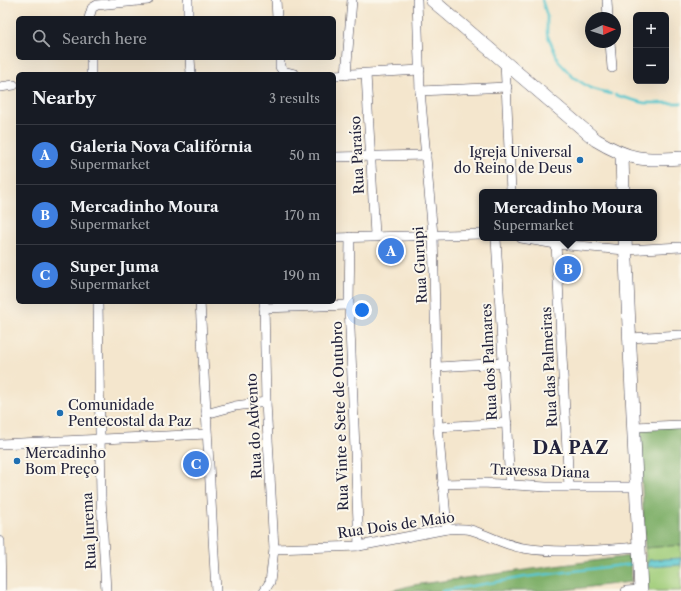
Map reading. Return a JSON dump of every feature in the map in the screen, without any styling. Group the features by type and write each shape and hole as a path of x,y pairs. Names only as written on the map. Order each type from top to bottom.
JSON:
{"street":[{"path":"86,15 92,8 103,3 148,0"},
{"path":"188,0 188,16"},
{"path":"276,0 277,16"},
{"path":"346,75 352,0"},
{"name":"Rua Gurupi","path":"417,0 420,91 433,235 438,367 438,428 447,529"},
{"path":"432,0 596,140 622,155 650,159 681,158"},
{"path":"607,0 608,12"},
{"path":"610,48 612,68"},
{"path":"91,60 91,72"},
{"path":"190,60 191,72"},
{"path":"280,62 285,72"},
{"path":"505,62 511,189"},
{"path":"336,75 420,70"},
{"name":"Rua Paraíso","path":"366,74 375,235"},
{"path":"0,87 14,85"},
{"path":"420,91 507,87"},
{"path":"336,157 426,155"},
{"path":"622,155 623,189"},
{"path":"336,238 375,235 479,234"},
{"name":"Rua Vinte e Sete de Outubro","path":"350,237 349,305 359,546"},
{"name":"Rua dos Palmares","path":"496,241 510,485"},
{"path":"538,241 556,244 625,244 681,247"},
{"name":"Rua das Palmeiras","path":"556,244 569,487"},
{"path":"625,244 641,587 626,591"},
{"name":"Rua Jurema","path":"98,304 100,441 106,591"},
{"path":"200,304 216,591"},
{"path":"264,305 349,305"},
{"name":"Rua do Advento","path":"264,305 266,402 274,549 270,582 264,591"},
{"path":"630,338 681,335"},
{"path":"438,367 504,363"},
{"path":"206,414 235,406 266,402"},
{"path":"438,428 507,422"},
{"path":"634,427 681,424"},
{"path":"0,444 100,441 207,434"},
{"name":"Travessa Diana","path":"442,484 510,485 526,487 636,487"},
{"name":"Rua Dois de Maio","path":"274,549 359,546 447,529 471,530 499,542 522,548 552,551 639,549"},
{"path":"0,541 1,591"}],"green space":[{"path":"681,426 681,545 645,548 639,427"},
{"path":"681,545 681,591 648,591 645,548"},
{"path":"630,556 631,582 557,591 390,591 413,585"}],"water":[{"path":"681,558 681,565 647,567 649,560"}],"waterway":[{"path":"542,0 547,16 547,34 559,62 573,77 590,88 611,94"},
{"path":"615,95 644,103 681,103"},
{"path":"442,591 525,577 631,564"}],"place":[{"name":"Igreja Universal do Reino de Deus","path":"580,160"},
{"name":"Galeria Nova Califórnia","path":"391,251"},
{"name":"Mercadinho Moura","path":"568,269"},
{"name":"Comunidade Pentecostal da Paz","path":"60,413"},
{"name":"Mercadinho Bom Preço","path":"17,461"},
{"name":"Super Juma","path":"196,464"}],"district":[{"name":"DA PAZ","path":"571,448"}]}
